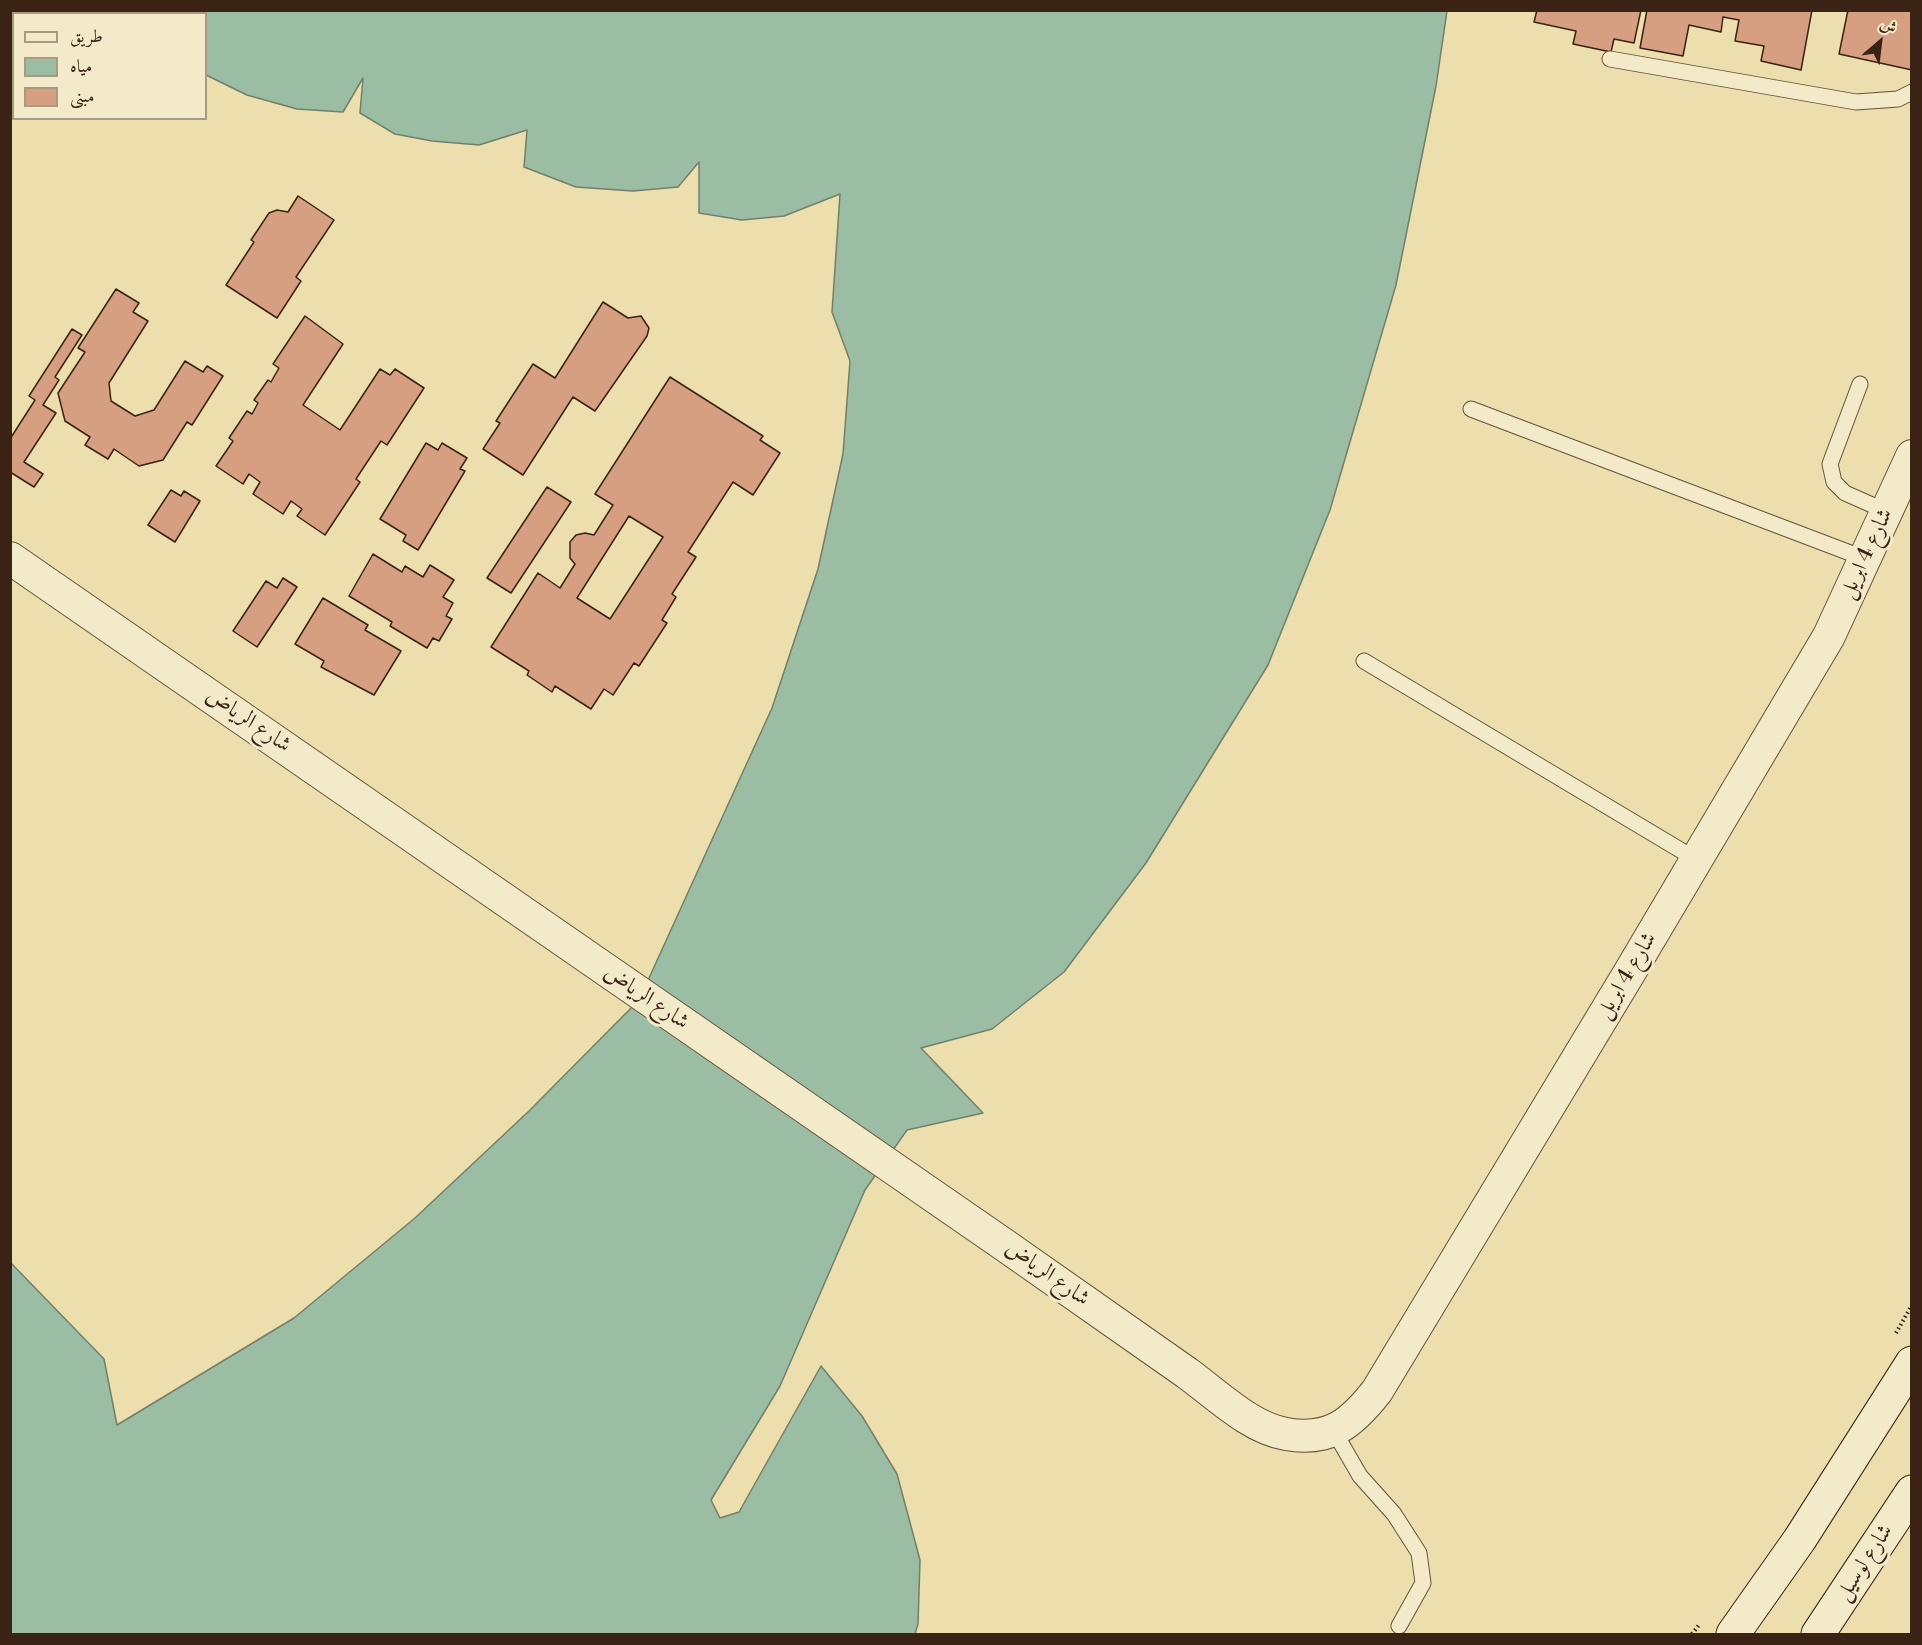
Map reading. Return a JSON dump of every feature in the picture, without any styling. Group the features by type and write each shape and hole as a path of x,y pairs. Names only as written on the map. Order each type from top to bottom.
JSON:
{"main road":[{"path":"1733,1635 1800,1539 1911,1363"},
{"name":"شارع لوسيل","path":"1818,1635 1911,1492"}],"street":[{"name":"شارع 4 ابريل","path":"1285,1434 1316,1435 1334,1431 1354,1420 1377,1391 1697,860 1829,636 1888,512 1911,456"},
{"name":"شارع الرياض","path":"10,558 351,791 561,940 937,1198 1255,1422 1285,1434"}],"lane":[{"path":"1610,59 1856,102 1898,99 1911,92"},
{"path":"1860,384 1830,464 1834,482 1845,493 1888,512"},
{"path":"1471,409 1866,560"},
{"path":"1364,661 1697,860"},
{"path":"1334,1431 1360,1476 1394,1514 1419,1553 1423,1583 1399,1626"}],"water":[{"path":"78,11 1447,11 1436,86 1396,285 1330,510 1268,665 1146,863 1064,972 992,1029 921,1048 983,1113 907,1130 865,1190 780,1386 711,1500 720,1518 739,1512 821,1366 862,1416 897,1474 920,1560 918,1624 915,1634 11,1634 10,1262 104,1359 117,1425 294,1318 415,1218 529,1111 639,1000 772,708 818,569 843,454 850,361 832,312 840,194 784,216 742,220 699,213 699,162 678,187 633,191 576,187 524,167 527,130 479,145 432,141 395,134 360,113 363,78 343,112 297,109 247,95 207,75 207,12"}],"building":[{"path":"1537,10 1641,10 1634,43 1614,39 1611,52 1573,44 1576,31 1534,22"},
{"path":"1647,10 1812,10 1801,70 1761,61 1764,46 1735,41 1739,20 1723,17 1721,32 1689,25 1683,56 1640,48"},
{"path":"1848,10 1912,10 1912,70 1839,54"},
{"path":"298,196 334,220 296,277 301,281 277,318 226,285 254,242 251,240 269,213 277,210 288,212"},
{"path":"116,289 139,303 133,312 148,321 109,383 111,401 135,416 154,410 185,361 203,372 207,366 223,376 192,425 187,422 163,460 139,466 114,449 108,459 85,445 90,437 65,421 58,393 85,352 78,348"},
{"path":"603,302 628,318 641,316 649,328 647,336 595,411 573,397 523,475 483,449 500,423 496,421 533,364 555,378"},
{"path":"305,316 343,344 303,405 340,430 380,369 390,375 395,369 424,388 387,445 381,441 356,479 360,482 325,535 297,516 302,509 291,501 283,514 253,494 260,482 249,474 243,484 216,466 233,441 229,438 247,411 252,414 258,403 254,400 268,380 271,382 279,368 273,364"},
{"path":"72,329 82,335 55,377 59,380 43,405 56,413 24,462 43,474 34,487 10,472 10,439 35,400 29,396"},
{"path":"670,377 763,436 760,440 780,453 753,495 733,482 688,552 696,557 672,594 676,597 662,620 667,623 639,666 634,663 613,695 604,689 591,709 555,686 552,692 527,675 529,671 491,647 538,573 560,588 575,564 570,558 570,542 576,535 585,533 594,535 613,505 595,494","holes":["629,516 663,537 610,619 577,598"]},
{"path":"426,443 438,450 442,443 467,458 460,469 465,471 418,550 403,541 406,535 380,519"},
{"path":"547,487 571,502 511,593 487,578"},
{"path":"171,490 181,496 184,491 200,501 175,542 148,525"},
{"path":"373,554 402,572 405,566 423,577 430,565 454,580 443,597 453,603 446,616 452,619 439,641 433,638 427,648 390,626 392,622 349,596"},
{"path":"283,578 297,587 257,647 233,631 266,581 277,588"},
{"path":"323,598 368,625 365,630 401,651 374,695 321,667 324,661 295,644"}]}
